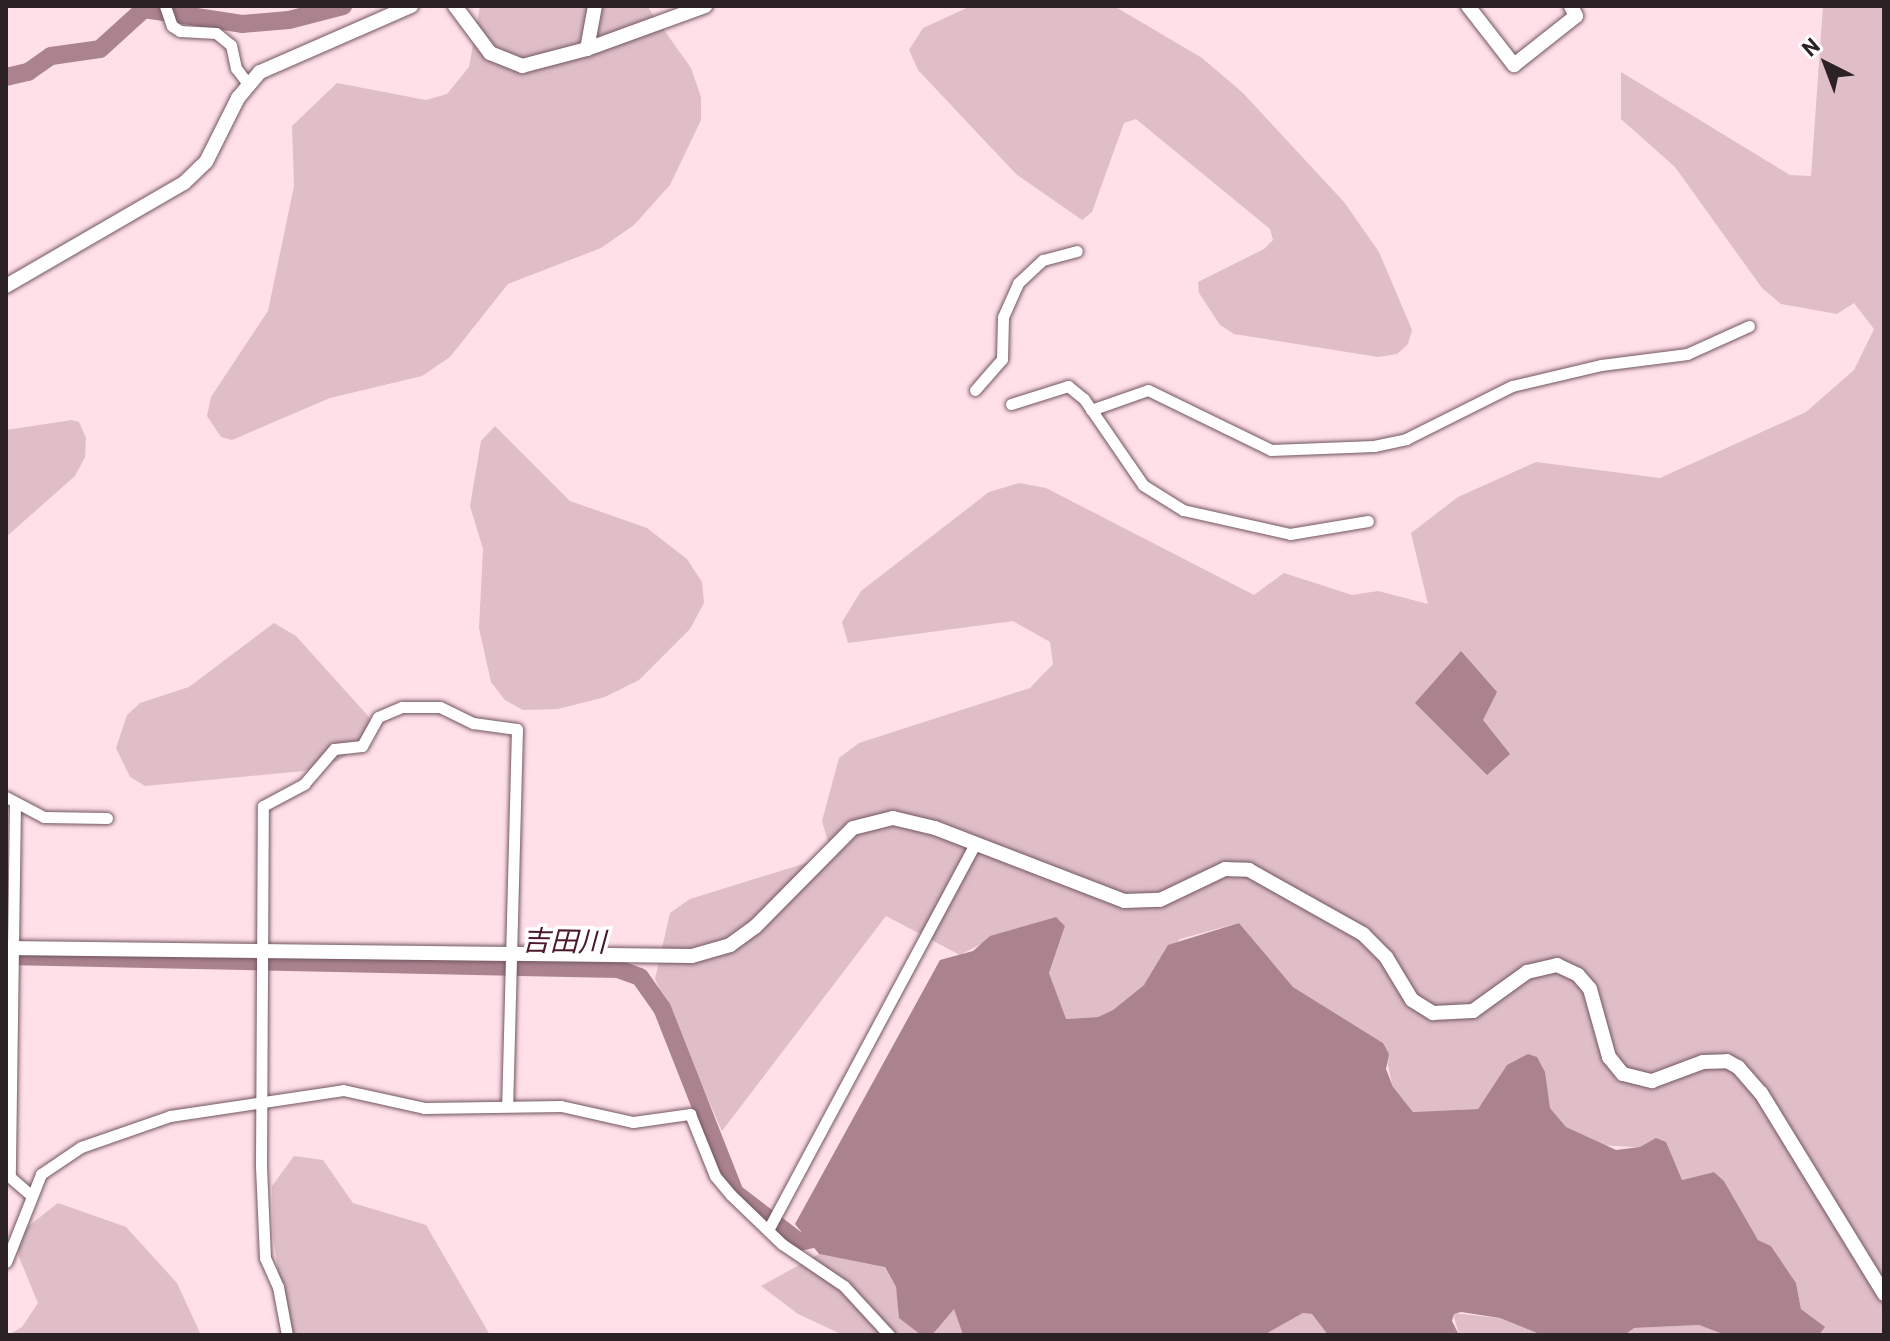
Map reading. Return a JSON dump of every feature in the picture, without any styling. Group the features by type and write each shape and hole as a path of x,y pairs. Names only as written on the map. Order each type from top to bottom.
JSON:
{"street":[{"path":"165,6 172,26 180,31 216,33 231,45 236,68 248,84"},
{"path":"6,286 184,183 212,151 248,84 276,62 411,6"},
{"path":"455,6 502,62 535,65 705,6"},
{"path":"587,49 595,6"},
{"path":"1468,6 1514,65 1576,16 1571,6"},
{"path":"975,390 1002,359 1003,317 1018,283 1043,260 1077,251"},
{"path":"1091,410 1148,390 1271,450 1374,446 1406,439 1512,386 1601,365 1687,354 1749,326"},
{"path":"1011,404 1068,386 1091,410 1143,485 1183,510 1290,534 1368,521"},
{"path":"287,1335 278,1287 265,1258 259,1103 265,802 304,784 334,749 362,746 378,717 402,707 431,706 473,723 517,729 508,956 507,1106"},
{"path":"31,1195 10,1177 10,800 57,819 107,818"},
{"path":"10,948 692,956 730,945 763,920 842,836 871,820 915,821 1110,898 1135,902 1160,900 1225,869 1261,874 1363,934 1386,957 1406,993 1433,1013 1473,1011 1534,968 1565,968 1590,989 1609,1057 1623,1074 1652,1081 1718,1060 1747,1073 1884,1294"},
{"path":"768,1230 975,844"},
{"path":"6,1262 41,1174 81,1147 170,1116 343,1090 424,1108 472,1111 507,1106 561,1106 633,1122 690,1114 715,1176 768,1230 844,1286 889,1335"}],"shaded area":[{"path":"480,6 647,6 691,68 701,97 701,120 670,185 634,225 601,248 508,284 450,357 422,376 330,398 232,440 221,437 207,416 211,397 268,311 294,186 292,126 337,83 426,100 447,94 469,67"},
{"path":"971,6 1114,6 1202,58 1242,92 1344,202 1379,252 1412,330 1408,344 1397,354 1378,357 1234,334 1220,325 1199,293 1198,282 1264,249 1273,240 1270,229 1136,119 1124,123 1092,212 1082,220 1016,174 918,70 909,50 923,28"},
{"path":"1823,6 1884,6 1884,1335 1819,1335 1824,1327 1801,1309 1796,1283 1771,1246 1758,1240 1724,1181 1714,1172 1682,1180 1668,1149 1598,1145 1566,1127 1550,1108 1494,1085 1478,1109 1413,1112 1393,1088 1383,1043 1293,987 1239,923 1180,939 1144,985 1113,1010 1098,1017 1065,1019 1049,973 1065,926 1056,917 1000,934 960,955 886,916 722,1131 655,979 670,913 690,899 832,855 822,821 839,758 859,743 1030,688 1053,664 1050,642 1013,621 848,643 842,622 861,591 989,492 1019,483 1046,488 1254,595 1284,573 1352,595 1378,591 1428,604 1411,533 1458,497 1536,462 1660,478 1806,412 1854,370 1874,329 1854,303 1837,314 1781,304 1762,288 1675,167 1621,119 1621,72 1790,175 1811,176"},
{"path":"72,420 79,422 86,438 85,457 75,476 6,537 6,430"},
{"path":"495,426 570,501 647,528 687,559 702,582 704,603 690,629 639,680 605,697 558,709 523,710 505,700 491,682 479,628 483,549 470,506 481,441"},
{"path":"274,623 296,636 369,717 374,725 368,741 338,761 304,771 145,786 130,777 116,748 127,715 140,703 189,687"},
{"path":"1461,651 1497,692 1483,720 1510,754 1487,775 1415,703"},
{"path":"1056,917 1065,926 1049,973 1066,1019 1098,1017 1113,1010 1144,985 1168,945 1239,923 1293,987 1383,1043 1389,1054 1386,1069 1393,1087 1413,1112 1478,1109 1507,1065 1528,1054 1537,1057 1545,1072 1550,1108 1566,1127 1616,1150 1640,1147 1656,1138 1666,1142 1682,1180 1714,1172 1724,1181 1758,1240 1771,1246 1796,1283 1801,1309 1825,1327 1819,1335 1725,1335 1699,1325 1634,1328 1625,1335 1542,1335 1500,1318 1461,1312 1454,1314 1452,1321 1459,1335 1328,1335 1312,1314 1303,1313 1264,1335 963,1335 954,1309 932,1335 921,1335 899,1318 896,1287 885,1267 819,1254 795,1224 940,960 973,951 990,936"},
{"path":"294,1156 323,1160 353,1203 426,1225 490,1335 287,1335 273,1235 272,1186"},
{"path":"58,1203 126,1227 177,1283 201,1335 8,1335 22,1327 38,1303 19,1257 17,1235"},
{"path":"819,1254 884,1266 896,1287 900,1318 921,1335 843,1335 798,1314 761,1286"},
{"path":"954,1308 963,1335 932,1335 950,1311"},
{"path":"1303,1313 1312,1314 1328,1335 1264,1335"},
{"path":"1453,1313 1500,1318 1542,1335 1459,1335"},
{"path":"1699,1325 1725,1335 1625,1335 1634,1328"}],"waterway":[{"path":"6,77 28,72 51,56 100,49 144,9 242,24 289,20 343,6"},
{"name":"吉田川","path":"6,956 618,969 640,977 662,1008 735,1193 799,1242 827,1236"}]}
